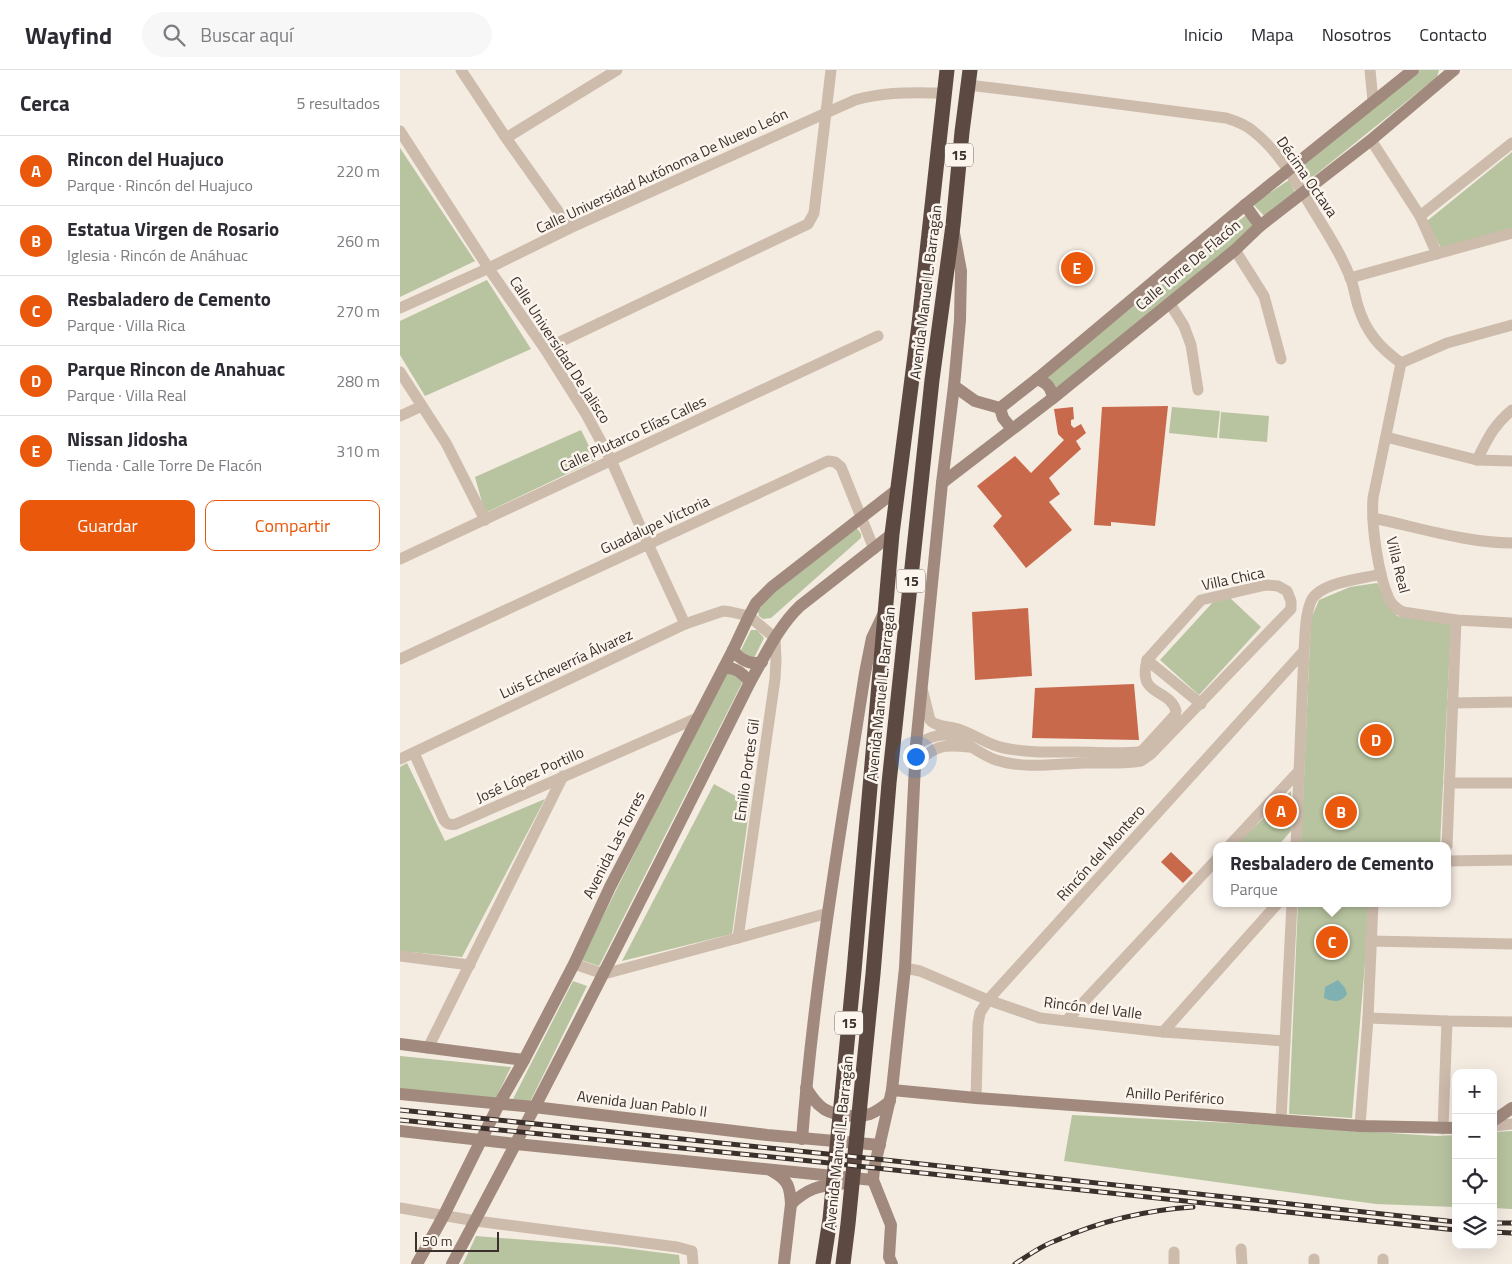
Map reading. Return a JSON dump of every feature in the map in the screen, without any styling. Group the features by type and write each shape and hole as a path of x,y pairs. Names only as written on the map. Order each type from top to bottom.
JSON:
{"highway":[{"name":"Avenida Manuel L. Barragán","path":"823,1264 830,1219 892,534 919,324 947,70"},
{"name":"Avenida Manuel L. Barragán","path":"843,1264 873,974 889,783 931,390 953,225 970,70"}],"street":[{"path":"461,70 506,138 570,228"},
{"path":"506,138 617,70"},
{"path":"545,349 808,224 814,213 830,70"},
{"path":"1370,70 1373,101"},
{"name":"Calle Torre De Flacón","path":"1000,408 1413,70"},
{"name":"Calle Torre De Flacón","path":"942,483 1053,398 1235,250 1260,226 1370,140 1448,72"},
{"name":"Décima Octava","path":"968,85 1226,118 1241,123 1270,147 1288,171 1338,251 1350,278 1359,309 1371,335 1385,352 1401,363"},
{"name":"Calle Universidad Autónoma De Nuevo León","path":"400,308 489,268 570,228 855,100 874,95 901,92 944,94"},
{"name":"Calle Universidad De Jalisco","path":"400,131 586,414 610,460 685,624"},
{"path":"1370,140 1420,216 1437,254"},
{"path":"1420,216 1512,143"},
{"path":"1246,205 1260,226"},
{"path":"892,1264 889,1257 892,1226 873,1180 891,1095 905,968 916,745 960,320 961,271 953,225"},
{"path":"1350,278 1512,232"},
{"path":"1235,250 1264,296 1281,359"},
{"path":"1169,302 1184,326 1191,346 1198,390"},
{"path":"1401,363 1447,343 1512,325"},
{"name":"Calle Plutarco Elías Calles","path":"400,559 878,336"},
{"name":"Villa Real","path":"1401,363 1373,498 1372,518 1381,574 1390,600 1398,610 1456,620"},
{"path":"400,372 446,443 484,520"},
{"path":"1037,379 1050,387 1053,398"},
{"path":"954,386 975,401 1000,408 1003,418 1012,428"},
{"path":"400,416 422,406"},
{"path":"1477,460 1489,436 1500,421 1512,410"},
{"path":"1386,437 1477,460 1512,461"},
{"name":"Guadalupe Victoria","path":"400,659 828,461 835,462 841,467 874,549"},
{"name":"Avenida Las Torres","path":"417,1264 444,1215 480,1140 574,964 610,887 734,650 756,603 772,587 898,489"},
{"path":"1372,518 1460,537 1512,543"},
{"path":"452,1264 604,974 750,682 775,638 790,615 800,606 892,534"},
{"path":"1296,842 1304,651 1309,609 1315,596 1327,586 1381,574"},
{"name":"Villa Chica","path":"1141,756 1151,754 1291,610 1291,602 1287,591 1278,586 1266,585 1201,600 1147,660"},
{"path":"802,1139 813,1021 868,654 872,638 886,610"},
{"name":"Luis Echeverría Álvarez","path":"400,759 685,624 723,611 749,616"},
{"path":"749,616 775,638"},
{"path":"1447,842 1456,620 1512,623"},
{"name":"Emilio Portes Gil","path":"738,938 775,679 775,638"},
{"path":"734,650 738,656 750,663 762,662"},
{"name":"Rincón del Montero","path":"976,1098 978,1024 980,1013 988,1000 1304,651"},
{"path":"916,745 931,738 945,735 951,736 994,760 1004,762 1029,765 1134,762 1175,715 1176,711 1171,703 1146,682 1144,671 1147,660 1201,704"},
{"path":"724,668 731,668 741,672 750,682"},
{"path":"922,684 928,715 933,724 949,726 970,733 1004,748 1044,752 1141,756"},
{"path":"1452,703 1512,702"},
{"name":"José López Portillo","path":"414,753 444,820 450,825 697,718"},
{"path":"915,764 927,753 937,748 946,746 971,748"},
{"path":"1018,750 1020,764"},
{"path":"1233,842 1298,772"},
{"path":"428,1048 563,776"},
{"path":"1449,783 1512,783"},
{"path":"1451,861 1512,860"},
{"path":"1066,1022 1213,863"},
{"path":"1163,1032 1274,907"},
{"path":"1281,1120 1292,907"},
{"path":"1360,1126 1368,1018 1373,907"},
{"path":"574,964 604,974 828,913"},
{"path":"1370,941 1512,944"},
{"path":"400,956 470,965"},
{"name":"Rincón del Valle","path":"905,968 1040,1018 1163,1032 1285,1041"},
{"path":"1368,1018 1512,1022"},
{"path":"1447,1021 1449,1129"},
{"path":"400,1044 524,1060"},
{"path":"806,1088 823,1109 849,1116 864,1116 872,1113 881,1108 891,1095"},
{"name":"Avenida Juan Pablo II","path":"400,1094 534,1107 802,1139 880,1145"},
{"name":"Anillo Periférico","path":"891,1095 976,1098 1360,1126 1449,1129"},
{"path":"1497,1118 1512,1108"},
{"path":"1497,1126 1512,1124"},
{"path":"400,1131 873,1180"},
{"path":"772,1171 783,1177 786,1182 791,1204 784,1264"},
{"path":"791,1204 801,1195 814,1188 835,1184 862,1184 871,1187 878,1193"},
{"path":"400,1208 476,1221 677,1247 692,1251 693,1264"},
{"path":"1241,1250 1242,1264"},
{"path":"1174,1252 1174,1264"}],"green space":[{"path":"1420,70 1439,70 1437,77 1309,180 1302,179 1299,173 1300,168"},
{"path":"400,148 475,261 400,297"},
{"path":"1512,152 1512,231 1442,250 1427,221"},
{"path":"1289,180 1295,192 1266,218 1253,204"},
{"path":"1246,215 1254,229 1056,390 1046,377"},
{"path":"487,280 531,349 425,396 400,355 400,321"},
{"path":"1172,407 1220,411 1217,438 1169,433"},
{"path":"1221,412 1269,416 1267,442 1219,438"},
{"path":"581,430 596,460 485,513 475,477"},
{"path":"857,528 861,538 771,618 763,619 759,616 758,611 769,595"},
{"path":"1377,583 1397,616 1451,624 1440,842 1301,842 1311,619 1319,600 1350,587"},
{"path":"1229,597 1261,627 1199,695 1160,660 1214,601"},
{"path":"751,630 757,630 764,638 754,658 749,658 741,650"},
{"path":"731,673 741,679 742,683 599,966 581,960 724,675"},
{"path":"407,763 445,841 545,799 462,957 400,951 400,767"},
{"path":"714,784 750,804 732,934 622,961"},
{"path":"1291,791 1291,831 1281,842 1239,842"},
{"path":"1298,907 1370,907 1352,1118 1289,1114"},
{"path":"573,981 587,986 530,1102 513,1099"},
{"path":"400,1056 511,1067 494,1102 400,1091"},
{"path":"1072,1115 1436,1136 1452,1135 1452,1207 1376,1204 1064,1161"},
{"path":"1512,1131 1512,1209 1497,1208 1497,1132"},
{"path":"476,1236 616,1247 679,1255 680,1264 463,1264"}],"water":[{"path":"1338,980 1345,988 1347,994 1337,1001 1324,998 1325,987"}],"building":[{"path":"1168,406 1155,526 1111,522 1111,526 1094,525 1102,407"},
{"path":"1073,407 1074,419 1071,420 1071,425 1074,428 1081,424 1086,433 1076,441 1081,449 1049,478 1060,494 1049,502 1072,530 1026,568 993,526 1002,516 977,486 1015,456 1031,473 1064,440 1058,434 1054,409"},
{"path":"1028,608 1032,676 975,680 972,612"},
{"path":"1134,684 1139,740 1032,738 1035,688"},
{"path":"1171,852 1193,873 1183,883 1161,862"}],"railway":[{"path":"400,1110 1452,1222"},
{"path":"400,1120 801,1160 1452,1230"},
{"path":"1015,1264 1034,1251 1088,1228 1140,1214 1193,1207"},
{"path":"1497,1223 1512,1223"},
{"path":"1497,1232 1512,1233"}],"place":[{"name":"Nissan Jidosha","path":"1077,268"},
{"name":"Parque Rincon de Anahuac","path":"1376,740"},
{"name":"Rincon del Huajuco","path":"1281,811"},
{"name":"Estatua Virgen de Rosario","path":"1341,812"},
{"name":"Resbaladero de Cemento","path":"1332,942"}]}
